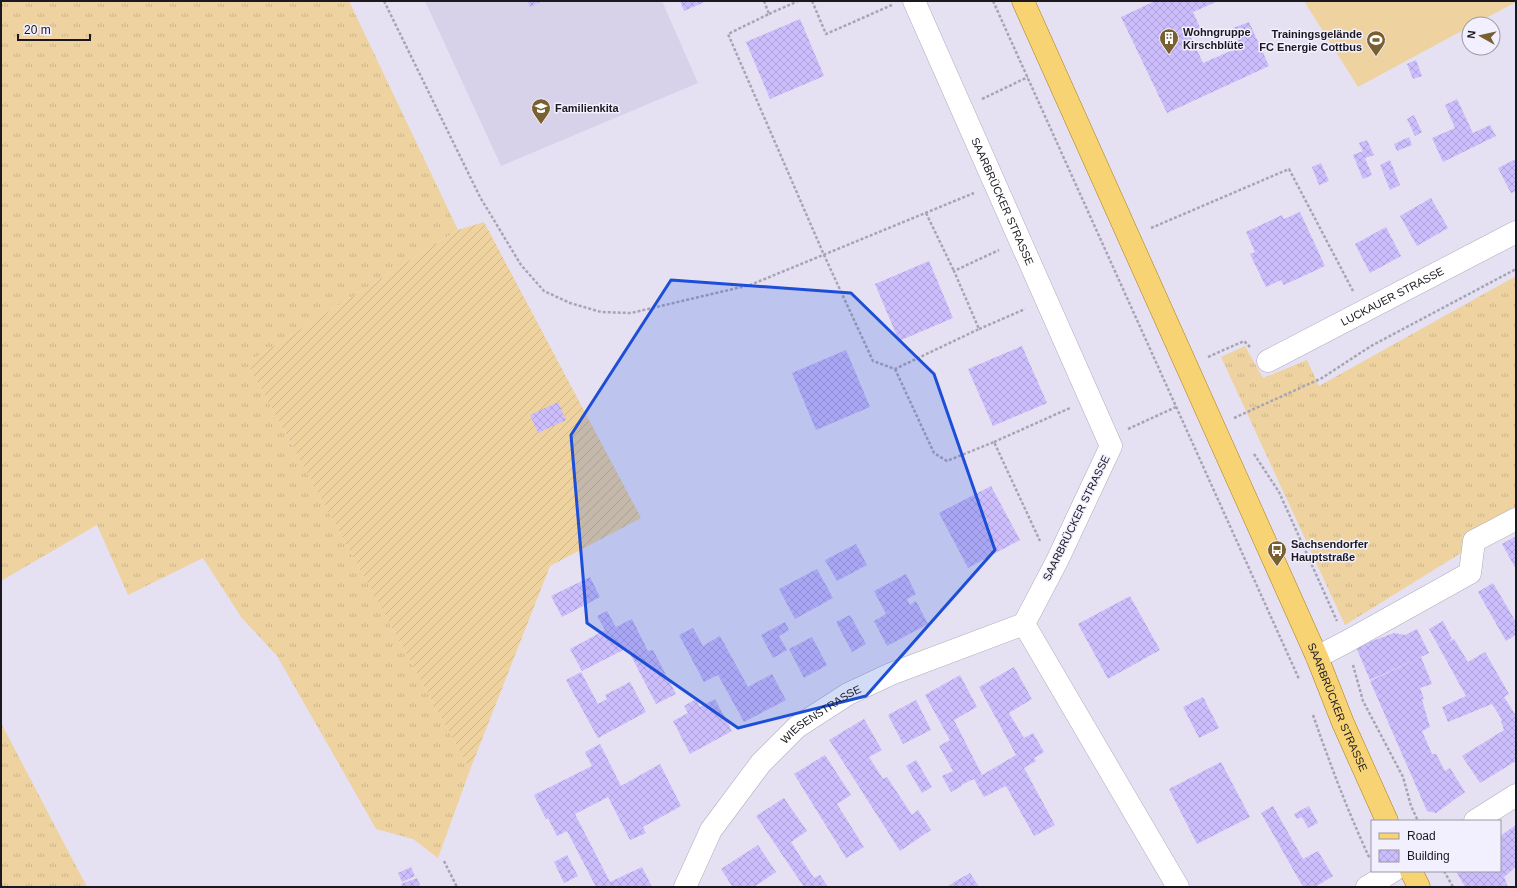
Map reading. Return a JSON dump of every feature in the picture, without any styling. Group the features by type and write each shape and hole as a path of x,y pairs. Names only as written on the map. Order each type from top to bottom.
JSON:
{"main road":[{"name":"SAARBRÜCKER STRASSE","path":"1024,1 1317,657 1343,723 1386,820"},
{"path":"1412,872 1419,887"}],"street":[{"name":"SAARBRÜCKER STRASSE","path":"914,1 1111,446 1057,561 1024,624"},
{"name":"LUCKAUER STRASSE","path":"1268,361 1516,232"},
{"path":"1317,657 1470,573 1474,541 1516,519"},
{"path":"1024,624 1178,887"},
{"name":"WIESENSTRASSE","path":"685,887 711,830 761,763 797,727 848,694 891,674 1024,624"},
{"path":"1477,820 1516,795"},
{"path":"1367,887 1391,872"}],"path":[{"path":"384,1 480,197 521,265 544,291 570,303 601,312 631,313 750,285 977,192"},
{"path":"764,1 769,14"},
{"path":"798,1 728,34 824,255 873,361 895,369 934,453 947,461 994,442 1090,398"},
{"path":"812,1 826,34 892,5"},
{"path":"994,1 1299,681"},
{"path":"962,109 1028,77"},
{"path":"1145,231 1289,169 1363,311"},
{"path":"926,213 954,271 979,329"},
{"path":"954,271 1001,249 1004,255"},
{"path":"1230,420 1322,378 1371,346 1516,269"},
{"path":"895,369 979,329 1028,308"},
{"path":"1202,360 1244,341 1268,361"},
{"path":"1108,438 1176,407"},
{"path":"994,442 1040,542"},
{"path":"1296,562 1308,556"},
{"path":"1311,710 1331,767 1357,832 1371,861"},
{"path":"444,861 457,887"},
{"path":"1445,872 1453,887"}],"highlighted area":[{"path":"671,280 851,293 934,374 995,550 866,696 738,728 587,623 571,435"}],"shaded area":[{"name":"Familienkita","path":"425,1 662,1 698,83 501,166"}],"green space":[{"path":"1,1 349,1 458,230 247,363 470,770 438,858 413,839 376,829 277,656 241,617 203,558 128,595 97,525 1,581"},
{"name":"Trainingsgelände FC Energie Cottbus","path":"1304,1 1516,1 1490,16 1461,16 1461,31 1358,87"},
{"path":"484,222 641,518 550,566 470,770 247,363 458,230"},
{"path":"1516,276 1516,519 1345,625 1221,357 1245,346 1263,378 1307,360 1319,386"},
{"path":"1,723 87,887 1,887"}],"building":[{"path":"527,1 543,1 530,7"},
{"path":"680,1 707,1 684,11"},
{"name":"Wohngruppe Kirschblüte","path":"1155,1 1218,1 1193,12 1202,32 1191,37 1203,63 1240,47 1233,28 1249,22 1269,66 1167,113 1121,17"},
{"path":"800,19 824,76 770,99 746,42"},
{"path":"1416,60 1422,76 1413,79 1407,64"},
{"path":"1457,99 1473,133 1490,125 1496,136 1443,162 1432,138 1455,128 1445,105"},
{"path":"1414,115 1422,132 1415,136 1407,119"},
{"path":"1409,137 1412,145 1397,151 1394,144"},
{"path":"1367,140 1374,155 1365,158 1372,175 1363,179 1353,155 1363,151 1359,143"},
{"path":"1516,159 1516,191 1511,193 1498,168"},
{"path":"1390,160 1400,185 1390,190 1380,165"},
{"path":"1321,163 1329,181 1319,185 1312,167"},
{"path":"1431,198 1448,228 1417,246 1400,216"},
{"path":"1300,212 1325,266 1284,285 1281,280 1266,287 1250,254 1255,252 1246,232 1282,215 1284,219"},
{"path":"1386,227 1401,256 1370,273 1355,244"},
{"path":"929,261 953,318 899,341 875,284"},
{"path":"1022,346 1047,403 993,426 968,369"},
{"path":"846,350 870,407 816,430 792,373"},
{"path":"558,402 566,420 538,433 530,415"},
{"path":"991,486 1020,540 968,568 939,513"},
{"path":"1516,536 1516,569 1502,544"},
{"path":"856,544 867,565 837,581 825,560"},
{"path":"817,569 833,598 795,619 779,589"},
{"path":"906,574 916,594 907,599 910,605 916,601 928,624 887,646 874,621 886,614 874,591"},
{"path":"590,577 600,597 562,617 551,596"},
{"path":"1493,583 1516,622 1516,635 1506,641 1478,592"},
{"path":"1130,596 1160,650 1108,679 1078,624"},
{"path":"607,611 616,627 632,619 648,651 653,650 676,694 656,704 627,648 582,671 570,649 605,630 597,616"},
{"path":"850,615 866,644 852,652 836,622"},
{"path":"1443,621 1452,639 1443,644 1454,639 1468,662 1485,652 1509,694 1504,697 1516,716 1516,761 1480,783 1462,756 1504,730 1502,720 1492,704 1448,722 1442,707 1466,696 1429,629"},
{"path":"785,622 789,630 779,636 787,650 773,658 761,635"},
{"path":"693,628 703,646 720,636 748,687 772,674 786,700 744,722 718,675 704,682 679,635"},
{"path":"1417,629 1429,653 1421,657 1432,684 1420,688 1430,727 1422,731 1432,754 1436,754 1445,771 1450,768 1465,792 1436,813 1427,811 1370,681 1419,658 1370,680 1356,647 1394,633 1405,635"},
{"path":"812,637 827,665 804,678 789,649"},
{"path":"1014,667 1032,699 1009,713 1024,738 1033,733 1044,752 1034,758 1036,761 1024,768 1055,825 1034,836 1006,786 984,797 974,779 951,792 942,776 953,771 939,746 950,740 925,695 960,675 977,707 954,720 982,775 1016,755 979,687"},
{"path":"581,672 598,704 607,699 605,695 630,682 646,712 598,738 566,680"},
{"path":"1203,697 1219,728 1199,738 1183,707"},
{"path":"696,699 700,707 715,699 732,731 690,754 673,721 688,713 684,706"},
{"path":"916,700 931,730 903,744 888,715"},
{"path":"864,719 882,750 869,757 883,779 887,777 912,815 918,810 931,830 900,851 829,740"},
{"path":"600,744 621,786 660,764 681,806 643,827 646,833 630,840 608,797 575,814 610,882 642,867 652,887 596,887 567,831 557,836 548,818 546,819 534,795 592,766 585,752"},
{"path":"825,755 851,795 837,804 864,847 846,858 794,774"},
{"path":"916,760 932,787 922,793 906,766"},
{"path":"1221,762 1250,817 1197,844 1169,789"},
{"path":"784,798 807,831 791,842 814,878 820,875 828,887 804,887 756,816"},
{"path":"1273,806 1303,859 1318,851 1333,876 1315,887 1303,887 1261,813"},
{"path":"1309,806 1318,823 1308,828 1302,817 1297,819 1294,814"},
{"path":"1516,825 1516,867 1504,877 1508,887 1465,887 1457,872 1501,872 1501,835"},
{"path":"758,845 776,872 754,887 730,887 732,886 721,869"},
{"path":"567,855 578,876 564,883 554,862"},
{"path":"411,867 415,876 402,882 398,873"},
{"path":"970,873 979,887 947,887 956,881"},
{"path":"417,878 420,885 416,887 402,887 401,884"}],"place":[{"name":"Wohngruppe Kirschblüte","path":"1169,55"},
{"name":"Trainingsgelände FC Energie Cottbus","path":"1376,57"},
{"name":"Familienkita","path":"541,125"},
{"name":"Sachsendorfer Hauptstraße","path":"1277,567"}]}
